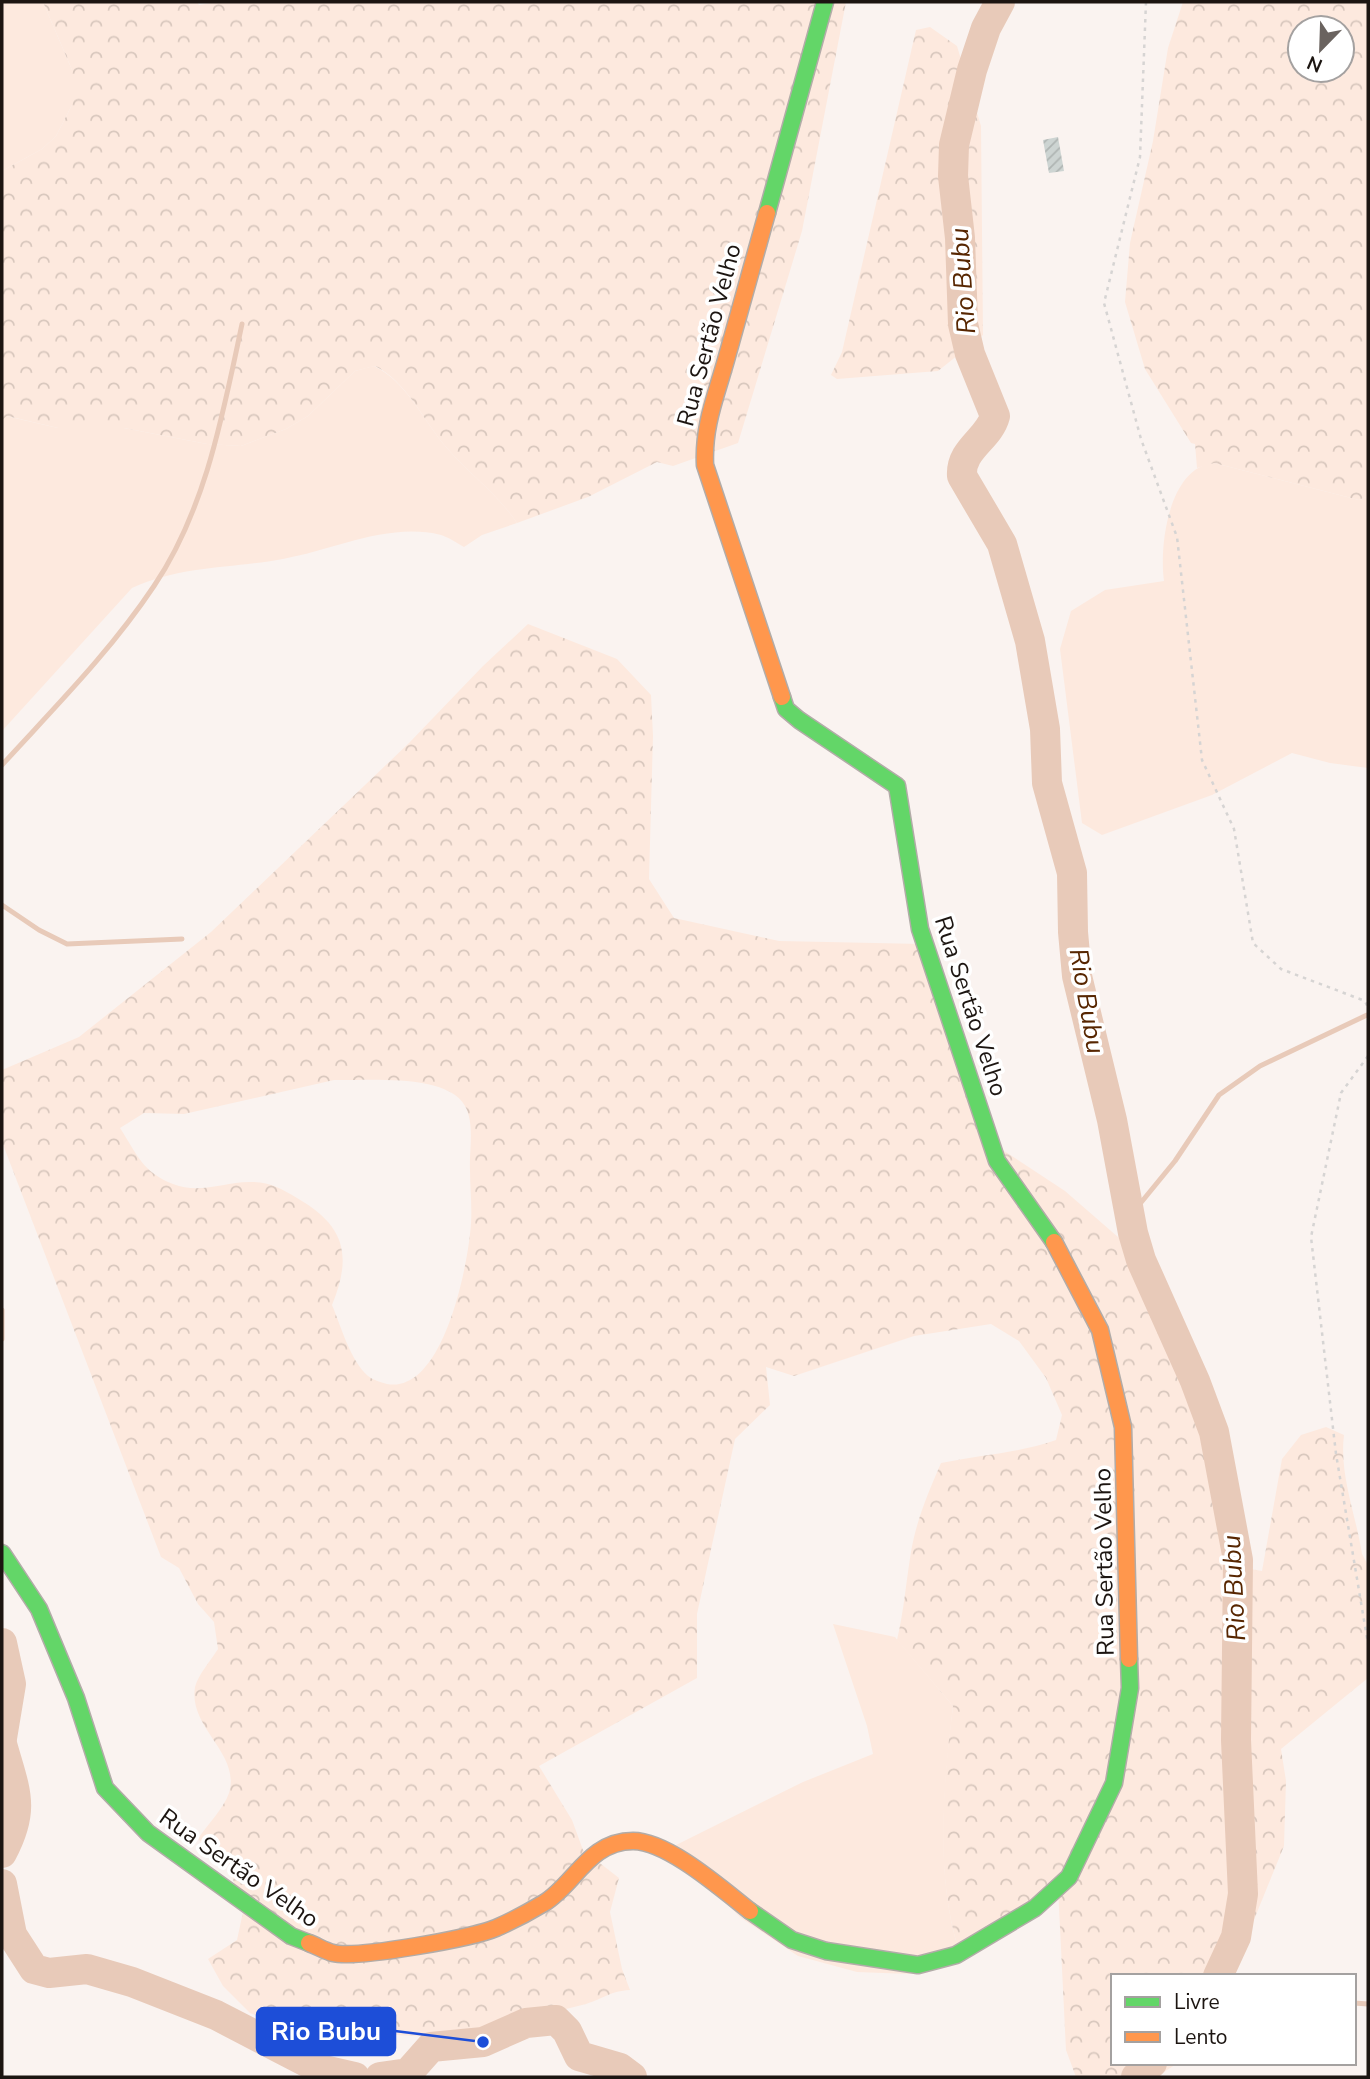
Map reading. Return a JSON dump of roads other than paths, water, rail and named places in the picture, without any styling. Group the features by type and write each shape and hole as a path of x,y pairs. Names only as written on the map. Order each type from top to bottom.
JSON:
{"street":[{"name":"Rua Sertão Velho","path":"2,1553 39,1609 76,1698 105,1788 148,1833 291,1937 313,1948 335,1954 362,1954 494,1929 546,1902 583,1863 606,1847 631,1841 648,1843 695,1868 760,1919 792,1940 825,1951 918,1965 956,1955 999,1932 1034,1908 1069,1877 1114,1783 1130,1688 1123,1427 1100,1330 1049,1232 997,1161 919,929 897,786 880,770 800,723 786,709 705,465 703,440 707,407 723,371 825,2"}],"waterway":[{"name":"Rio Bubu","path":"1000,2 986,28 972,70 954,145 953,176 960,238 963,324 970,354 995,416 992,424 965,458 962,476 1002,544 1030,641 1045,729 1047,783 1072,873 1077,976 1112,1120 1133,1233 1141,1260 1195,1381 1214,1432 1238,1560 1236,1740 1243,1894 1236,1937 1219,1974"},
{"path":"2,765 119,634 172,556 200,493 210,460 242,324"},
{"path":"2,905 39,930 67,944 182,939"},
{"path":"1130,1216 1175,1161 1219,1095 1260,1066 1367,1015"},
{"path":"2,1310 2,1339"},
{"name":"Rio Bubu","path":"2,1643 11,1684 2,1738"},
{"name":"Rio Bubu","path":"2,1744 16,1799 14,1824 2,1853"},
{"name":"Rio Bubu","path":"2,1884 12,1935 34,1969 49,1973 87,1969 132,1982 216,2015 320,2069 355,2077"},
{"path":"1221,1971 1228,1974"},
{"path":"1356,2003 1368,2004"},
{"name":"Rio Bubu","path":"380,2077 408,2073 431,2047 483,2042 526,2023 556,2020 567,2031 579,2056 620,2068 632,2077"},
{"name":"Rio Bubu","path":"1136,2077 1150,2065"}],"place":[{"name":"Rio Bubu","path":"483,2042"}]}
